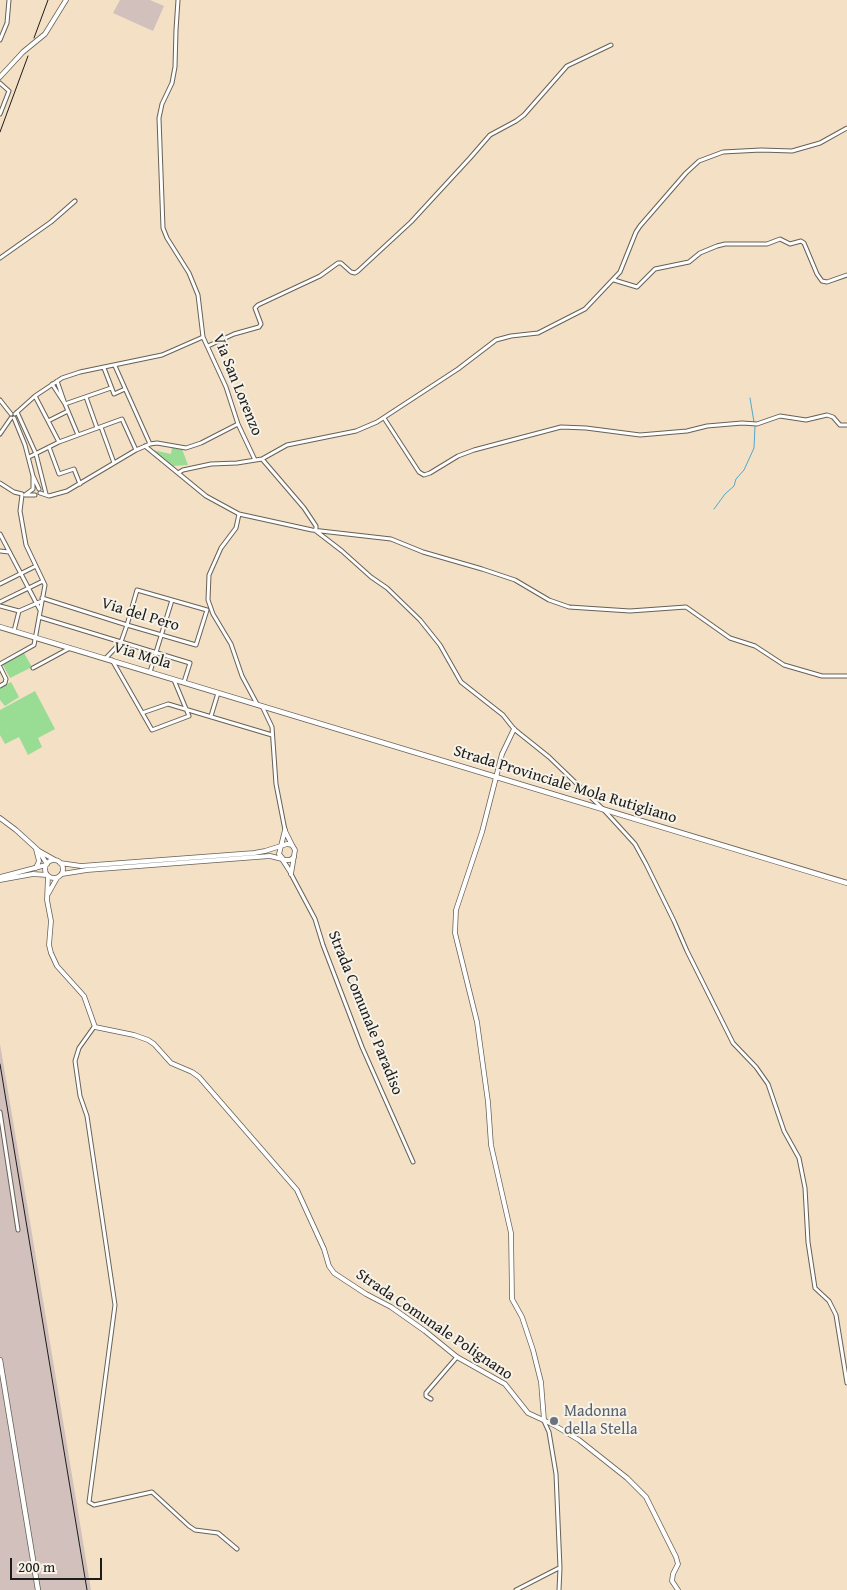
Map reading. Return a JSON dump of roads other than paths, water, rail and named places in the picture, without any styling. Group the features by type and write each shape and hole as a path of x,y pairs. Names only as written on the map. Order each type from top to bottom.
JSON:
{"main road":[{"name":"Via Mola","path":"0,627 277,710"},
{"name":"Strada Provinciale Mola Rutigliano","path":"277,710 847,883"},
{"path":"0,1360 38,1590"}],"street":[{"path":"0,40 6,23 9,0"},
{"path":"0,77 23,52 45,34 66,0"},
{"name":"Via San Lorenzo","path":"178,0 175,67 172,83 162,104 159,118 163,224 165,234 189,273 198,295 204,337 226,387 238,424 255,460"},
{"path":"208,346 234,334 259,327 262,324 256,308 258,305 320,276 338,264 341,264 351,272 358,271 411,222 492,133 524,116 567,66 611,45"},
{"path":"0,83 9,91 0,114"},
{"path":"178,473 182,470 211,464 262,459 287,445 356,432 384,418 458,369 496,340 538,333 583,311 614,280 624,265 638,229 686,173 699,161 723,152 792,151 820,143 847,128"},
{"path":"0,258 51,222 75,201"},
{"path":"614,280 636,287 655,269 688,262 699,254 717,246 725,244 767,244 780,239 790,244 800,241 804,243 818,277 822,281 830,281 847,275"},
{"path":"0,434 13,415 35,396 57,381 80,372 116,366 166,354 204,337"},
{"path":"116,366 147,445 210,499 239,514 316,531 390,539 423,552 515,580 549,600 569,607 630,611 686,607 730,638 755,646 784,665 822,676 847,676"},
{"path":"104,368 114,394 125,390"},
{"path":"57,381 78,435"},
{"path":"52,384 65,404"},
{"path":"65,404 111,388"},
{"path":"35,396 59,442"},
{"path":"86,397 114,463"},
{"path":"0,400 13,415 36,454 46,494"},
{"path":"48,421 68,411"},
{"path":"13,415 29,457 33,476 39,491"},
{"path":"384,418 419,472 424,475 458,456 474,450 561,427 586,428 640,435 687,431 708,426 742,423 757,424 780,416 806,420 827,415 833,417 838,425 847,425"},
{"path":"29,457 59,442 122,419 136,450"},
{"path":"23,495 33,490 49,496 58,494 80,484 147,445 157,443 186,448 201,443 238,424"},
{"path":"49,447 59,474 74,469 80,484"},
{"name":"Via San Lorenzo","path":"262,459 304,508 316,526 316,531"},
{"path":"33,476 33,493 35,495"},
{"path":"0,483 14,492 23,495 35,495 39,491"},
{"path":"0,686 5,683 6,679 0,665 34,645 45,585 26,544 20,511 23,495"},
{"path":"239,514 236,528 221,548 209,575 208,600 213,614 231,644 242,676 272,727 277,789 285,830 296,850 291,874"},
{"path":"316,531 342,551 370,577 387,588 415,614 440,645 461,682 503,715 514,729 549,757 603,809 638,850 733,1043 756,1067 768,1084 784,1131 799,1158 805,1188 808,1242 815,1288 829,1301 836,1315 847,1383"},
{"path":"0,534 40,610"},
{"path":"0,551 10,552"},
{"path":"0,584 36,566"},
{"path":"0,604 43,581"},
{"path":"150,672 172,600 138,590 121,642 109,659 152,730 189,716 174,679"},
{"path":"0,604 19,611 42,600"},
{"name":"Via del Pero","path":"42,600 196,645 207,610 172,600"},
{"path":"14,631 19,611"},
{"path":"39,617 190,663 184,682"},
{"path":"33,668 70,648"},
{"path":"211,716 218,692"},
{"path":"142,713 168,704 272,735"},
{"path":"514,729 504,748 482,832 456,910 455,933 476,1022 488,1102 491,1145 511,1233 512,1299 522,1317 533,1350 541,1382 544,1420 549,1432 554,1458 560,1568 559,1590"},
{"path":"0,818 37,849 60,863 81,866 265,852 286,844 292,845"},
{"path":"282,859 279,851 285,830"},
{"path":"37,849 46,865 48,876 47,896 51,921 49,945 51,953 57,966 84,996 94,1027 79,1048 75,1061 80,1096 87,1116 115,1305 89,1502 94,1505 152,1492 188,1526 195,1530 218,1533 237,1549"},
{"path":"36,868 40,861 37,849"},
{"path":"47,896 57,878 62,874 87,870 270,856 287,861 294,857"},
{"name":"Strada Comunale Paradiso","path":"282,859 316,919 323,945 359,1039 413,1162"},
{"path":"0,878 46,865 55,860"},
{"path":"60,863 63,868 62,874"},
{"path":"0,878 33,874 57,878"},
{"name":"Strada Comunale Polignano","path":"94,1027 100,1030 134,1035 148,1040 171,1062 199,1077 297,1190 324,1249 329,1266 334,1273 425,1330 457,1357 505,1384 528,1413 554,1425 579,1440 627,1478 646,1496 676,1557 678,1564 672,1581 678,1590"},
{"path":"0,1112 18,1230"},
{"path":"431,1399 426,1396 426,1393 457,1357"},
{"path":"516,1590 560,1568"}],"waterway":[{"path":"750,398 754,422"},
{"path":"714,509 725,494 734,486 736,479 744,470 754,448 755,426"}],"railway":[{"path":"34,38 48,0"},
{"path":"0,132 28,56"},
{"path":"0,1064 87,1590"}],"place":[{"name":"Madonna della Stella","path":"554,1421"}]}
